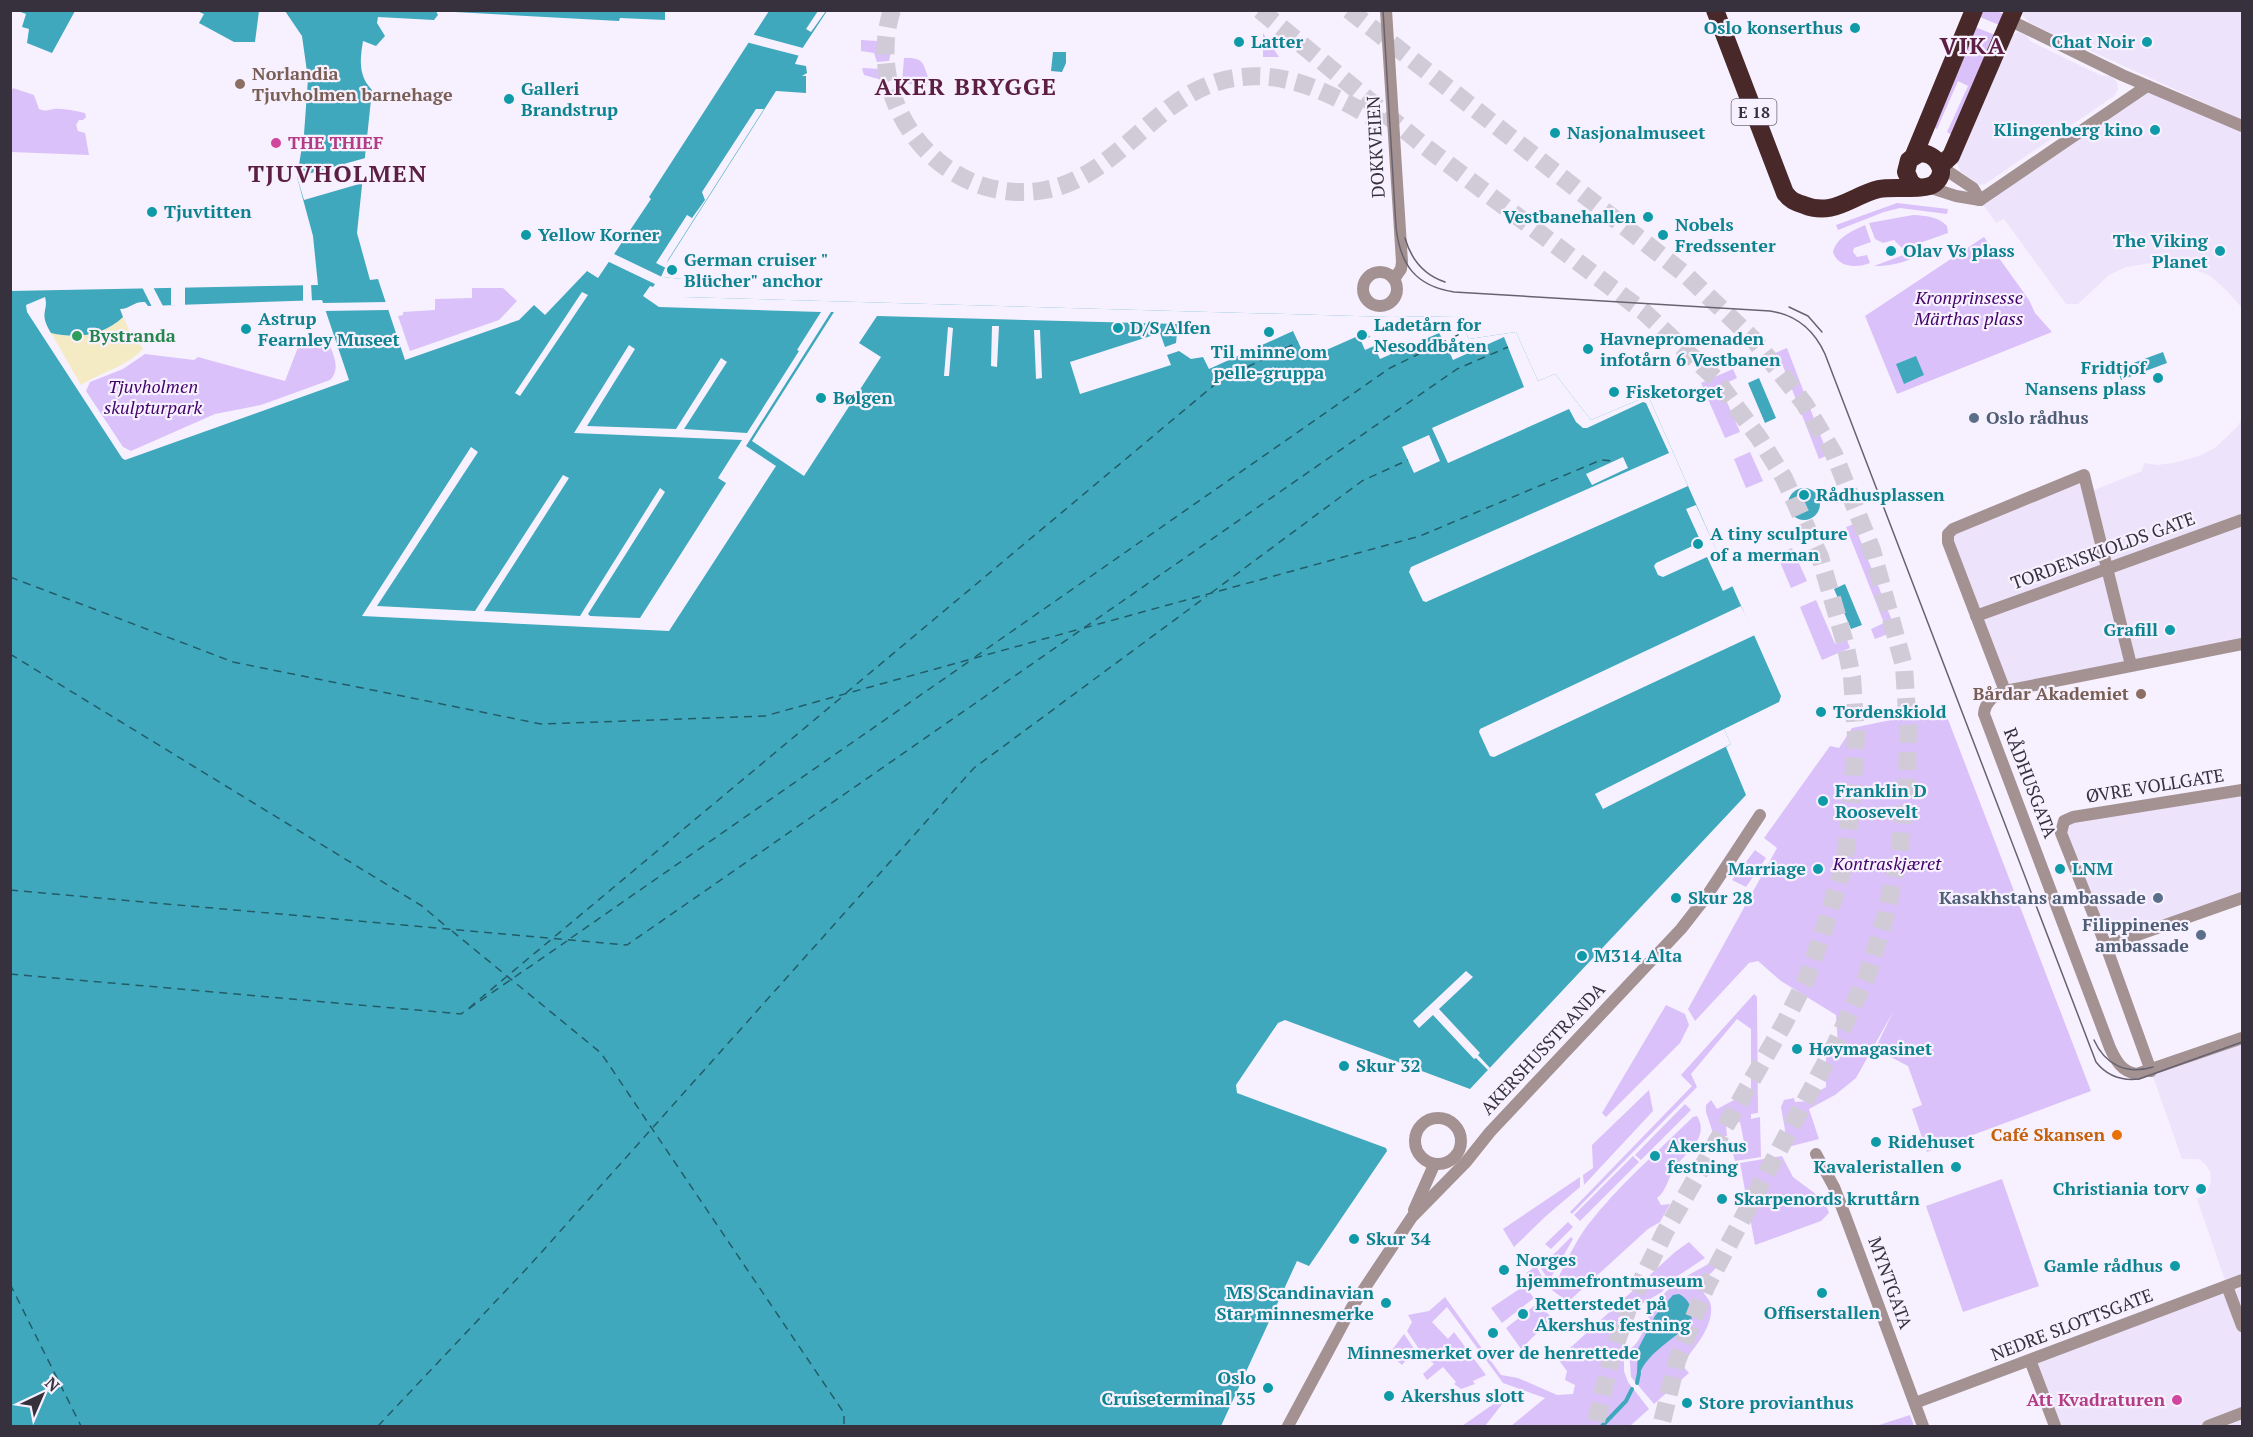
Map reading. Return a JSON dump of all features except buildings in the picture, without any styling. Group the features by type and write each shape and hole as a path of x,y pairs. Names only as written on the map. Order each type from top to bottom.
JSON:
{"highway":[{"name":"E 18","path":"1715,10 1785,193 1791,200 1803,205"},
{"name":"E 18","path":"1729,10 1794,187 1803,205"},
{"path":"1923,187 1907,178 1910,160 1974,10"},
{"path":"1803,205 1824,210 1879,189 1923,187 1937,181 1941,166 1951,156 2012,15"},
{"path":"1879,189 1910,160 1927,153 1938,160 1941,166"}],"street":[{"name":"DOKKVEIEN","path":"1386,10 1402,262 1401,269 1394,279"},
{"path":"2012,15 2147,86 2242,126"},
{"path":"1923,187 1967,199 1980,200 2147,86"},
{"path":"1941,166 1973,188 1980,200"},
{"path":"2131,665 2109,568 2084,475 1957,527 1948,534 1948,542 2005,691 2242,644"},
{"name":"TORDENSKIOLDS GATE","path":"1976,616 2242,520"},
{"name":"RÅDHUSGATA","path":"2005,691 1991,699 1984,714 2110,1048 2119,1064 2129,1073 2151,1071 2106,946 2061,833 2064,821 2073,817"},
{"name":"ØVRE VOLLGATE","path":"2073,817 2242,790"},
{"name":"AKERSHUSSTRANDA","path":"1412,1217 1466,1162 1498,1124 1681,929 1706,897 1760,815"},
{"path":"2106,946 2242,898"},
{"path":"2151,1071 2242,1038"},
{"name":"MYNTGATA","path":"1816,1154 1834,1187 1923,1426"},
{"name":"AKERSHUSSTRANDA","path":"1288,1426 1352,1307 1412,1217 1434,1165"},
{"name":"NEDRE SLOTTSGATE","path":"1915,1403 2242,1280"},
{"path":"2227,1286 2242,1326"},
{"path":"2030,1360 2055,1426"},
{"path":"2208,1426 2242,1413"}],"shaded area":[{"path":"2022,10 2242,11 2242,120 2030,23 2023,16"},
{"path":"2018,32 2027,36 2030,41 2102,76 2111,76 2117,82 2118,90 2114,96 1985,184 1980,185 1960,171 1957,162 2012,35"},
{"path":"2147,86 2242,126 2242,308 2209,275 2175,263 2151,263 2126,267 2109,275 2078,304 2066,304 2004,219 1996,223 1980,200"},
{"path":"2242,418 2242,644 2005,691 1948,534 2084,475 2089,492 2142,471 2144,463 2158,465 2199,456 2215,448 2238,426"},
{"path":"2242,790 2242,898 2106,946 2062,827 2064,821"},
{"path":"2242,1038 2242,1426 2055,1426 2030,1360 2227,1286 2197,1199 2209,1188 2210,1171 2199,1159 2182,1159 2151,1071"}],"green space":[{"path":"1983,11 1996,11 2004,14 1999,25 1980,17"},
{"path":"1975,27 1995,35 1952,135 1947,132 1968,86 1958,81 1937,129 1932,127"},
{"path":"1263,33 1279,57 1263,57"},
{"path":"861,40 893,42 889,61 877,62 874,53 861,51"},
{"path":"904,58 922,62 929,80 926,86 902,83"},
{"path":"863,68 880,69 888,74 889,82 864,75"},
{"path":"13,88 34,95 41,110 62,109 85,113 86,117 79,120 76,125 78,131 85,133 89,155 11,152 10,96"},
{"path":"1897,203 1948,209 1947,214 1900,208 1838,230 1836,225"},
{"path":"1913,215 1940,220 1947,226 1948,233 1903,249 1894,240 1883,243 1875,239 1869,223"},
{"path":"1865,225 1871,242 1854,248 1853,252 1857,257 1867,255 1870,263 1859,266 1843,264 1835,257 1833,252 1835,247 1846,235"},
{"name":"Kronprinsesse Märthas plass","path":"1984,237 2029,300 2035,313 2052,332 1897,394 1865,316"},
{"path":"1922,248 1925,254 1907,261 1874,266"},
{"path":"472,288 503,288 517,301 499,320 410,351 398,316 403,315 403,312 435,310 435,299 472,298"},
{"name":"Tjuvholmen skulpturpark","path":"302,337 327,339 336,365 334,375 330,380 261,405 215,414 131,451 123,447 86,391 90,382 123,369 145,354 194,360 198,357 285,381"},
{"path":"1787,348 1828,455 1819,459 1781,361 1764,367 1761,359"},
{"path":"1733,369 1737,378 1720,386 1740,432 1725,438 1701,383"},
{"path":"1750,452 1763,481 1746,488 1734,459"},
{"path":"1854,524 1896,631 1875,639 1871,629 1884,623 1846,527"},
{"path":"1792,548 1807,581 1791,588 1777,555"},
{"path":"1816,600 1835,644 1847,640 1850,648 1822,660 1800,607"},
{"name":"Kontraskjæret","path":"1944,709 2091,1091 1927,1152 1912,1109 1922,1105 1908,1066 1875,1049 1893,1012 1856,1078 1835,1095 1809,1109 1819,1139 1788,1147 1781,1107 1784,1100 1794,1098 1795,1102 1809,1101 1810,1096 1826,1087 1826,1055 1838,1045 1836,1015 1781,981 1758,961 1749,963 1695,1021 1688,1009 1777,848 1764,838 1830,746 1839,748 1852,728"},
{"path":"1755,850 1766,858 1746,887 1732,880"},
{"path":"1754,994 1757,997 1758,1113 1751,1114 1751,1119 1760,1117 1761,1157 1735,1161 1733,1154 1746,1152 1740,1122 1726,1125 1727,1136 1714,1136 1706,1112 1706,1105 1711,1100 1717,1109 1751,1091 1751,1029 1737,1019 1691,1074 1697,1087 1572,1214 1570,1212 1692,1086 1681,1075"},
{"path":"1666,1005 1685,1014 1689,1025 1680,1043 1606,1117 1602,1113"},
{"path":"1649,1090 1653,1111 1584,1185 1583,1175 1593,1168 1592,1145"},
{"path":"1685,1104 1691,1110 1641,1160 1635,1155"},
{"path":"1697,1116 1701,1131 1698,1138 1678,1163 1657,1198 1661,1205 1670,1204 1660,1222 1648,1229 1568,1302 1552,1290 1587,1226 1624,1183 1693,1117"},
{"path":"1633,1156 1639,1162 1580,1221 1574,1215"},
{"path":"1782,1156 1793,1177 1825,1201 1829,1213 1821,1221 1755,1245 1740,1163"},
{"path":"1580,1177 1580,1187 1514,1247 1503,1229"},
{"path":"2002,1179 2039,1286 1963,1312 1926,1206"},
{"path":"1568,1222 1573,1227 1551,1249 1545,1244"},
{"path":"1571,1237 1573,1239 1549,1281 1539,1265 1548,1260"},
{"path":"1689,1242 1705,1258 1670,1281 1662,1292 1618,1318 1624,1352 1624,1371 1628,1382 1649,1409 1630,1426 1511,1426 1545,1398 1503,1383 1447,1307 1432,1322 1448,1339 1454,1332 1486,1375 1473,1381 1475,1384 1461,1389 1454,1384 1456,1382 1443,1367 1427,1380 1423,1374 1434,1364 1419,1349 1407,1331 1412,1322 1408,1315 1429,1311 1445,1297 1501,1375 1518,1378 1557,1395 1573,1394 1575,1385 1565,1380 1567,1371 1558,1359 1675,1252"},
{"path":"1710,1263 1716,1268 1699,1285 1711,1306 1709,1323 1682,1365 1689,1373 1654,1404 1631,1377 1629,1350 1638,1341 1654,1306 1665,1292"},
{"path":"1536,1266 1547,1285 1546,1286 1526,1273"},
{"path":"1524,1286 1534,1298 1502,1323 1491,1308"},
{"path":"1538,1303 1552,1318 1521,1349 1506,1328"},
{"path":"1404,1334 1415,1350 1402,1365 1389,1354"},
{"path":"1502,1398 1503,1403 1485,1426 1462,1426"},
{"path":"1910,1415 1914,1426 1876,1426"}],"sand":[{"path":"123,317 133,338 143,349 121,365 81,385 51,333 79,336 98,332"}],"water":[{"path":"18,11 75,11 52,53 27,43 29,29 22,27 26,14"},
{"path":"197,11 259,11 255,42 234,42 199,23 204,14"},
{"path":"285,11 436,11 438,15 434,20 378,17 377,23 385,36 376,46 363,41 361,55 362,73 372,90 357,233 370,280 378,279 405,360 519,320 534,305 545,315 587,271 598,278 651,199 649,197 769,11 827,11 800,52 795,64 806,66 807,73 802,76 806,76 806,93 776,91 668,261 661,277 683,279 682,297 1391,317 1457,316 1469,339 1516,332 1538,381 1555,374 1591,420 1643,398 1650,400 1781,696 1779,702 1724,729 1731,744 1726,747 1746,795 1470,1089 1285,1020 1278,1023 1236,1085 1237,1093 1386,1148 1387,1151 1309,1266 1297,1261 1221,1426 11,1426 10,291 318,285 313,236 297,177 304,134 308,79 302,36","holes":["45,297 44,316 51,333 80,336 107,328 123,317 120,309 141,302 145,302 148,306 322,300 349,380 125,460 27,312 26,305"]},
{"path":"436,11 665,11 665,20 620,18 619,21"},
{"path":"1053,52 1066,52 1066,63 1062,72 1051,71"},
{"path":"2163,352 2167,363 2121,380 2117,369"},
{"path":"1916,356 1924,375 1904,384 1896,364"},
{"path":"1759,378 1776,418 1765,423 1748,383"},
{"path":"1804,488 1816,492 1820,504 1816,516 1804,520 1792,516 1788,504 1792,492"},
{"path":"1845,584 1862,625 1851,629 1834,589"},
{"path":"1679,1294 1690,1307 1691,1324 1655,1353 1640,1373 1637,1373 1638,1349 1655,1316 1673,1295"}],"pier":[{"path":"818,11 826,11 811,32 806,29"},
{"path":"751,34 806,48 802,57 746,42"},
{"path":"756,109 764,109 668,260 666,268 656,263 687,215 692,218 705,200 702,192"},
{"path":"369,157 366,182 304,200 297,177"},
{"path":"612,253 662,277 683,279 683,297 1391,317 1457,316 1469,339 1516,332 1538,381 1555,374 1591,420 1643,398 1650,400 1688,486 1426,602 1423,601 1409,572 1411,567 1669,453 1646,403 1643,402 1587,428 1583,428 1576,422 1569,409 1448,463 1432,428 1524,387 1504,337 1453,360 1447,347 1439,350 1435,342 1442,338 1439,333 1380,359 1374,346 1365,350 1361,341 1370,337 1367,332 1306,359 1293,331 1209,369 1203,357 1191,359 1179,351 1167,355 1171,365 1080,394 1070,362 1160,333 1165,347 1176,343 1178,324 877,316 859,343 881,357 804,476 752,441 834,312 831,312 746,446 776,466 669,631 362,616 471,447 478,452 377,606 475,611 563,475 569,478 484,611 580,616 660,488 665,492 588,614 590,616 640,618 726,483 718,478 742,440 574,433 629,345 635,349 587,426 676,429 721,358 727,362 684,429 747,433 821,312 659,307 643,296 650,286 653,287 655,284 607,261"},
{"path":"311,284 312,301 303,302 303,285"},
{"path":"141,285 152,285 164,308 153,309"},
{"path":"171,285 185,285 185,305 171,305"},
{"path":"582,292 588,295 520,396 515,393"},
{"path":"388,302 388,310 323,311 322,303"},
{"path":"992,326 999,326 997,367 991,366"},
{"path":"948,327 953,328 949,376 944,376"},
{"path":"1034,330 1040,330 1042,378 1036,379"},
{"path":"1429,435 1440,461 1414,473 1402,447"},
{"path":"1623,457 1628,468 1592,485 1586,474"},
{"path":"1696,505 1733,586 1723,591 1707,557 1663,577 1658,575 1654,566 1701,542 1686,509"},
{"path":"1741,606 1755,635 1494,757 1490,756 1479,732 1480,729"},
{"path":"1724,729 1731,744 1603,809 1595,794"},
{"path":"1466,971 1473,977 1439,1009 1480,1053 1478,1055 1490,1068 1488,1070 1476,1058 1474,1059 1433,1015 1419,1028 1413,1021"}],"waterway":[{"path":"1637,1383 1639,1373"},
{"path":"1602,1426 1626,1401 1632,1389"}],"ferry route":[{"path":"975,657 1390,368 1460,334"},
{"path":"846,693 1219,381 1298,342"},
{"path":"10,890 627,945 1457,369 1508,347"},
{"path":"1211,593 1362,481 1408,460"},
{"path":"1084,628 1420,536 1601,460 1613,461"},
{"path":"10,577 233,662 541,724 765,716 1080,629"},
{"path":"378,1426 530,1265 974,768 1207,596"},
{"path":"10,654 422,906 448,928"},
{"path":"571,938 971,660"},
{"path":"469,1008 843,696"},
{"path":"452,931 601,1053 844,1413 844,1426"},
{"path":"10,974 461,1014 567,941"},
{"path":"10,1284 81,1426"}],"tunnel":[{"path":"892,10 886,46 889,81 900,114 919,143 944,166 975,183 1008,191 1045,190 1072,182 1118,152 1160,115 1183,99 1207,86 1234,78 1255,76 1293,81 1330,95 1383,123"},
{"path":"1260,10 1423,145 1644,312 1715,378 1759,438 1784,478 1820,557 1845,643 1852,677 1856,737 1852,799 1844,865 1826,923 1806,980 1785,1022 1665,1232 1629,1306 1612,1355 1595,1426"},
{"path":"1349,10 1686,275 1754,340 1804,403 1834,454 1872,550 1904,666 1908,730 1907,788 1899,854 1885,918 1867,976 1835,1045 1706,1287 1677,1361 1661,1426"}],"tram line":[{"path":"1383,10 1396,227 1401,252 1412,271 1429,285 1454,292 1770,311 1788,316 1804,325 1816,338 1825,354 2096,1062 2105,1071 2115,1076 2139,1079 2242,1042"},
{"path":"1405,238 1419,265 1437,279 1445,282"},
{"path":"1789,307 1808,316 1822,332"},
{"path":"2094,1040 2104,1056 2118,1066 2134,1070 2153,1067"}],"place":[{"name":"Oslo konserthus","path":"1855,28"},
{"name":"Latter","path":"1239,42"},
{"name":"Chat Noir","path":"2147,42"},
{"name":"Norlandia Tjuvholmen barnehage","path":"240,84"},
{"name":"Galleri Brandstrup","path":"509,99"},
{"name":"Klingenberg kino","path":"2155,130"},
{"name":"Nasjonalmuseet","path":"1555,133"},
{"name":"THE THIEF","path":"276,143"},
{"name":"Tjuvtitten","path":"152,212"},
{"name":"Vestbanehallen","path":"1648,217"},
{"name":"Yellow Korner","path":"526,235"},
{"name":"Nobels Fredssenter","path":"1663,235"},
{"name":"Olav Vs plass","path":"1891,251"},
{"name":"The Viking Planet","path":"2220,251"},
{"name":"German cruiser \" Blücher\" anchor","path":"672,270"},
{"name":"D/S Alfen","path":"1118,328"},
{"name":"Astrup Fearnley Museet","path":"246,329"},
{"name":"Til minne om pelle-gruppa","path":"1269,332"},
{"name":"Ladetårn for Nesoddbåten","path":"1362,335"},
{"name":"Bystranda","path":"77,336"},
{"name":"Havnepromenaden infotårn 6 Vestbanen","path":"1588,349"},
{"name":"Fridtjof Nansens plass","path":"2158,378"},
{"name":"Fisketorget","path":"1614,392"},
{"name":"Bølgen","path":"821,398"},
{"name":"Oslo rådhus","path":"1974,418"},
{"name":"Rådhusplassen","path":"1804,495"},
{"name":"A tiny sculpture of a merman","path":"1698,544"},
{"name":"Grafill","path":"2170,630"},
{"name":"Bårdar Akademiet","path":"2141,694"},
{"name":"Tordenskiold","path":"1821,712"},
{"name":"Franklin D Roosevelt","path":"1823,801"},
{"name":"Marriage","path":"1818,869"},
{"name":"LNM","path":"2060,869"},
{"name":"Skur 28","path":"1676,898"},
{"name":"Kasakhstans ambassade","path":"2158,898"},
{"name":"Filippinenes ambassade","path":"2201,935"},
{"name":"M314 Alta","path":"1582,956"},
{"name":"Høymagasinet","path":"1797,1049"},
{"name":"Skur 32","path":"1344,1066"},
{"name":"Café Skansen","path":"2117,1135"},
{"name":"Ridehuset","path":"1876,1142"},
{"name":"Akershus festning","path":"1655,1156"},
{"name":"Kavaleristallen","path":"1956,1167"},
{"name":"Christiania torv","path":"2201,1189"},
{"name":"Skarpenords kruttårn","path":"1722,1199"},
{"name":"Skur 34","path":"1354,1239"},
{"name":"Gamle rådhus","path":"2175,1266"},
{"name":"Norges hjemmefrontmuseum","path":"1504,1270"},
{"name":"Offiserstallen","path":"1822,1293"},
{"name":"MS Scandinavian Star minnesmerke","path":"1386,1303"},
{"name":"Retterstedet på Akershus festning","path":"1523,1314"},
{"name":"Minnesmerket over de henrettede","path":"1493,1333"},
{"name":"Oslo Cruiseterminal 35","path":"1268,1388"},
{"name":"Akershus slott","path":"1389,1396"},
{"name":"Att Kvadraturen","path":"2177,1400"},
{"name":"Store provianthus","path":"1687,1403"}],"district":[{"name":"VIKA","path":"1973,46"},
{"name":"AKER BRYGGE","path":"966,87"},
{"name":"TJUVHOLMEN","path":"338,174"}]}
